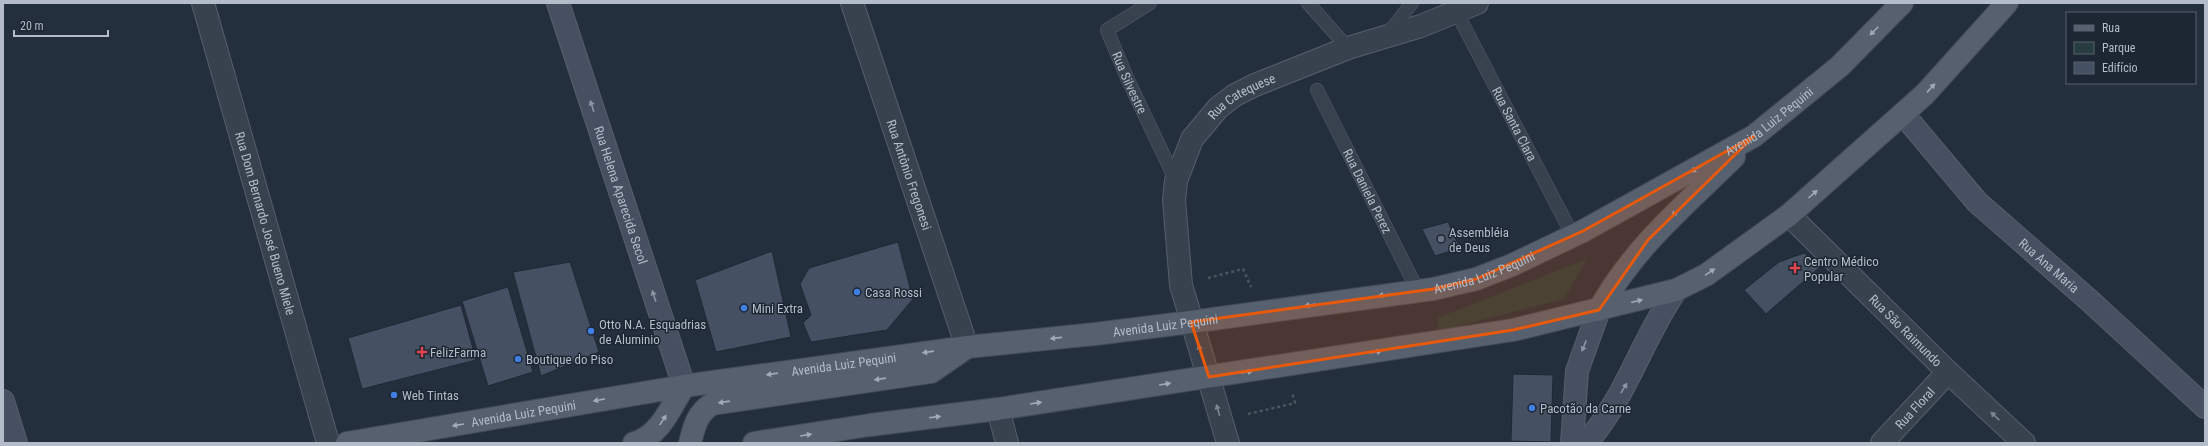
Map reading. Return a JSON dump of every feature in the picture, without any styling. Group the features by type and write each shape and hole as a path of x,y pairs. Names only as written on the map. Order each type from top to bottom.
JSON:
{"main road":[{"name":"Avenida Luiz Pequini","path":"347,443 684,386 967,347 1095,334 1191,322 1418,291 1476,279 1512,265 1573,236 1630,206 1754,136 1840,66 1902,3"},
{"path":"754,443 870,425 998,409 1209,378 1514,330 1676,290 1706,275 1789,215 1903,114 1959,58 2007,3"},
{"path":"1599,310 1617,278 1648,240 1754,136"},
{"path":"690,443 696,422 703,410 712,404 931,372 967,347"},
{"path":"634,443 651,436 684,386"}],"street":[{"name":"Rua Dom Bernardo José Bueno Miele","path":"203,3 328,443"},
{"name":"Rua Helena Aparecida Secol","path":"558,3 684,386"},
{"name":"Rua Antônio Fregonesi","path":"852,3 967,347"},
{"name":"Rua Catequese","path":"1228,443 1181,285 1174,200 1176,181 1182,160 1192,139 1218,108 1235,95 1255,85 1348,48 1375,41 1457,13 1477,3"},
{"name":"Rua Ana Maria","path":"1903,114 1977,202 2090,301 2205,407"},
{"name":"Rua São Raimundo","path":"1789,215 1948,372 2024,443"},
{"path":"1586,443 1625,385 1661,315 1676,290"},
{"path":"1572,443 1576,371 1599,310"},
{"name":"Rua Floral","path":"1882,443 1948,372"},
{"path":"3,401 16,443"},
{"path":"998,409 1007,443"}],"lane":[{"name":"Rua Silvestre","path":"1150,3 1107,30 1131,87 1176,181"},
{"path":"1308,3 1348,48"},
{"path":"1375,41 1394,26 1412,3"},
{"name":"Rua Santa Clara","path":"1457,13 1573,236"},
{"name":"Rua Daniela Perez","path":"1317,90 1418,291"}],"path":[{"path":"1181,285 1243,270 1262,312"},
{"path":"1222,421 1295,403 1285,366"}],"highlighted area":[{"path":"1754,136 1648,240 1599,310 1513,330 1209,377 1191,322 1433,289 1476,279 1583,231"}],"green space":[{"path":"1587,259 1564,299 1439,331 1437,318"}],"building":[{"name":"Assembléia de Deus","path":"1448,222 1460,248 1435,256 1422,229"},
{"name":"Casa Rossi","path":"898,242 913,299 887,330 811,342 803,323 811,315 800,284 809,268"},
{"name":"Mini Extra","path":"772,251 791,337 716,352 695,280"},
{"path":"1804,253 1820,267 1766,314 1744,290 1779,262"},
{"path":"570,262 599,352 541,376 513,272"},
{"path":"508,287 533,372 488,386 462,301"},
{"path":"461,305 476,360 362,389 348,338"},
{"name":"Pacotão da Carne","path":"1513,374 1553,375 1551,442 1511,441"}],"place":[{"name":"Assembléia de Deus","path":"1441,239"},
{"name":"Centro Médico Popular","path":"1795,268"},
{"name":"Casa Rossi","path":"857,292"},
{"name":"Mini Extra","path":"744,308"},
{"name":"Otto N.A. Esquadrias de Aluminio","path":"591,331"},
{"name":"FelizFarma","path":"422,352"},
{"name":"Boutique do Piso","path":"518,359"},
{"name":"Web Tintas","path":"394,395"},
{"name":"Pacotão da Carne","path":"1532,408"}]}
